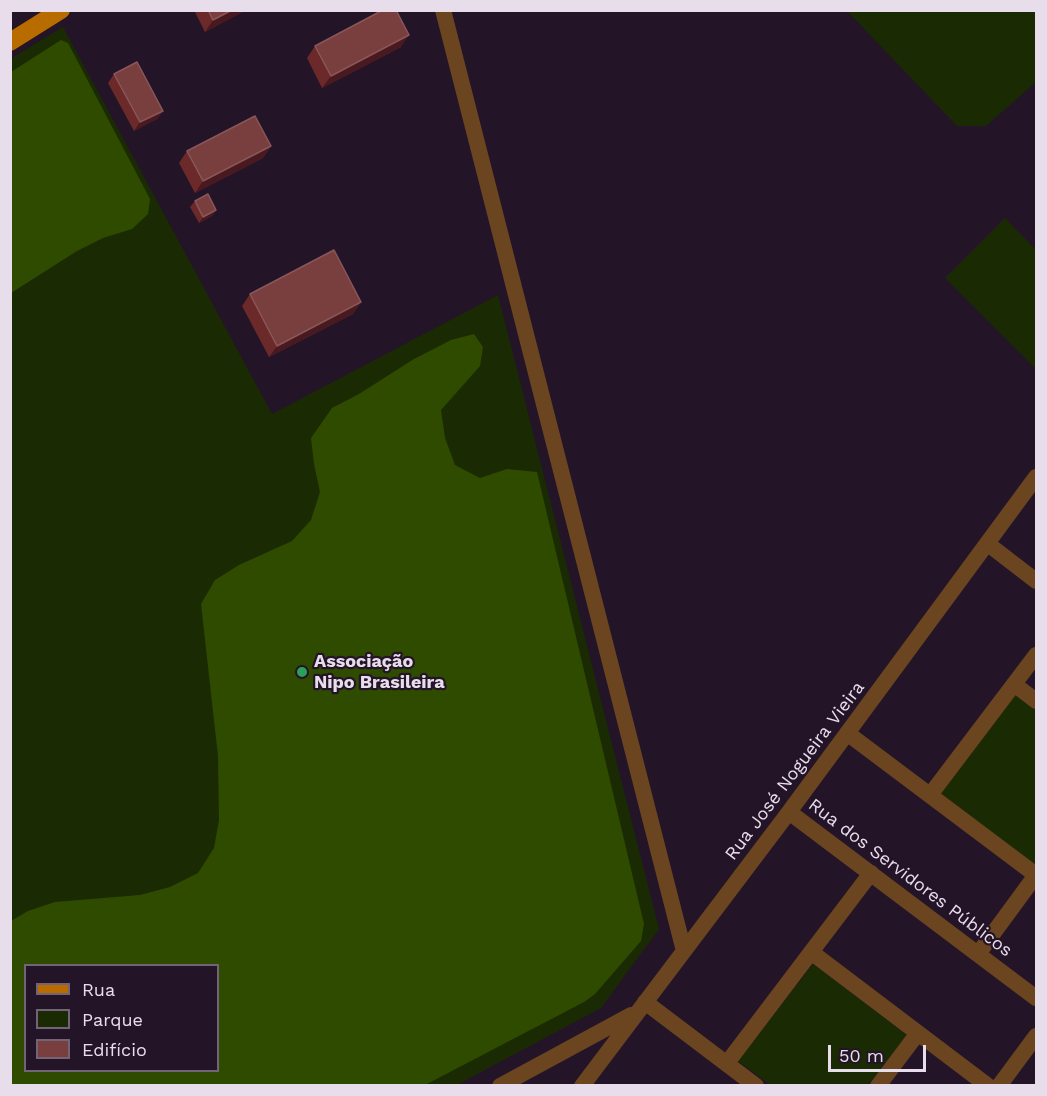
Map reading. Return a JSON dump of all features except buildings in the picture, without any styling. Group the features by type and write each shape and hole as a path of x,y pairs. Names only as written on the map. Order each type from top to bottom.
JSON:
{"main road":[{"path":"10,42 61,10"}],"street":[{"path":"443,10 684,951"},
{"name":"Rua José Nogueira Vieira","path":"588,1083 641,1007 789,812 1036,477"},
{"path":"987,544 1036,581"},
{"path":"930,795 1036,655"},
{"path":"1014,684 1036,701"},
{"path":"847,733 1036,875 978,954"},
{"name":"Rua dos Servidores Públicos","path":"789,812 1036,998"},
{"path":"727,1063 871,873"},
{"path":"811,952 988,1086"},
{"path":"500,1086 641,1007 727,1063 756,1086"},
{"path":"878,1086 918,1033"},
{"path":"999,1086 1036,1036"}],"green space":[{"path":"847,11 1036,11 1036,82 986,126 957,126"},
{"name":"Associação Nipo Brasileira","path":"63,27 272,414 498,295 659,929 601,1008 457,1085 11,1085 10,59"},
{"path":"61,40 68,43 150,199 148,214 132,229 103,238 77,251 11,293 11,72"},
{"path":"1005,218 1036,250 1036,369 945,278"},
{"path":"474,334 483,347 480,366 441,410 445,438 455,465 480,478 507,469 537,472 644,924 641,941 595,994 584,1002 425,1085 11,1085 11,921 28,911 55,902 140,895 170,887 198,873 214,848 219,820 218,756 201,604 215,580 239,565 292,541 311,520 320,492 311,438 332,408 359,394 414,359 451,340"},
{"path":"1015,694 1036,710 1035,865 940,793"},
{"path":"813,964 907,1035 868,1085 770,1085 738,1061"}],"place":[{"name":"Associação Nipo Brasileira","path":"302,672"}]}
